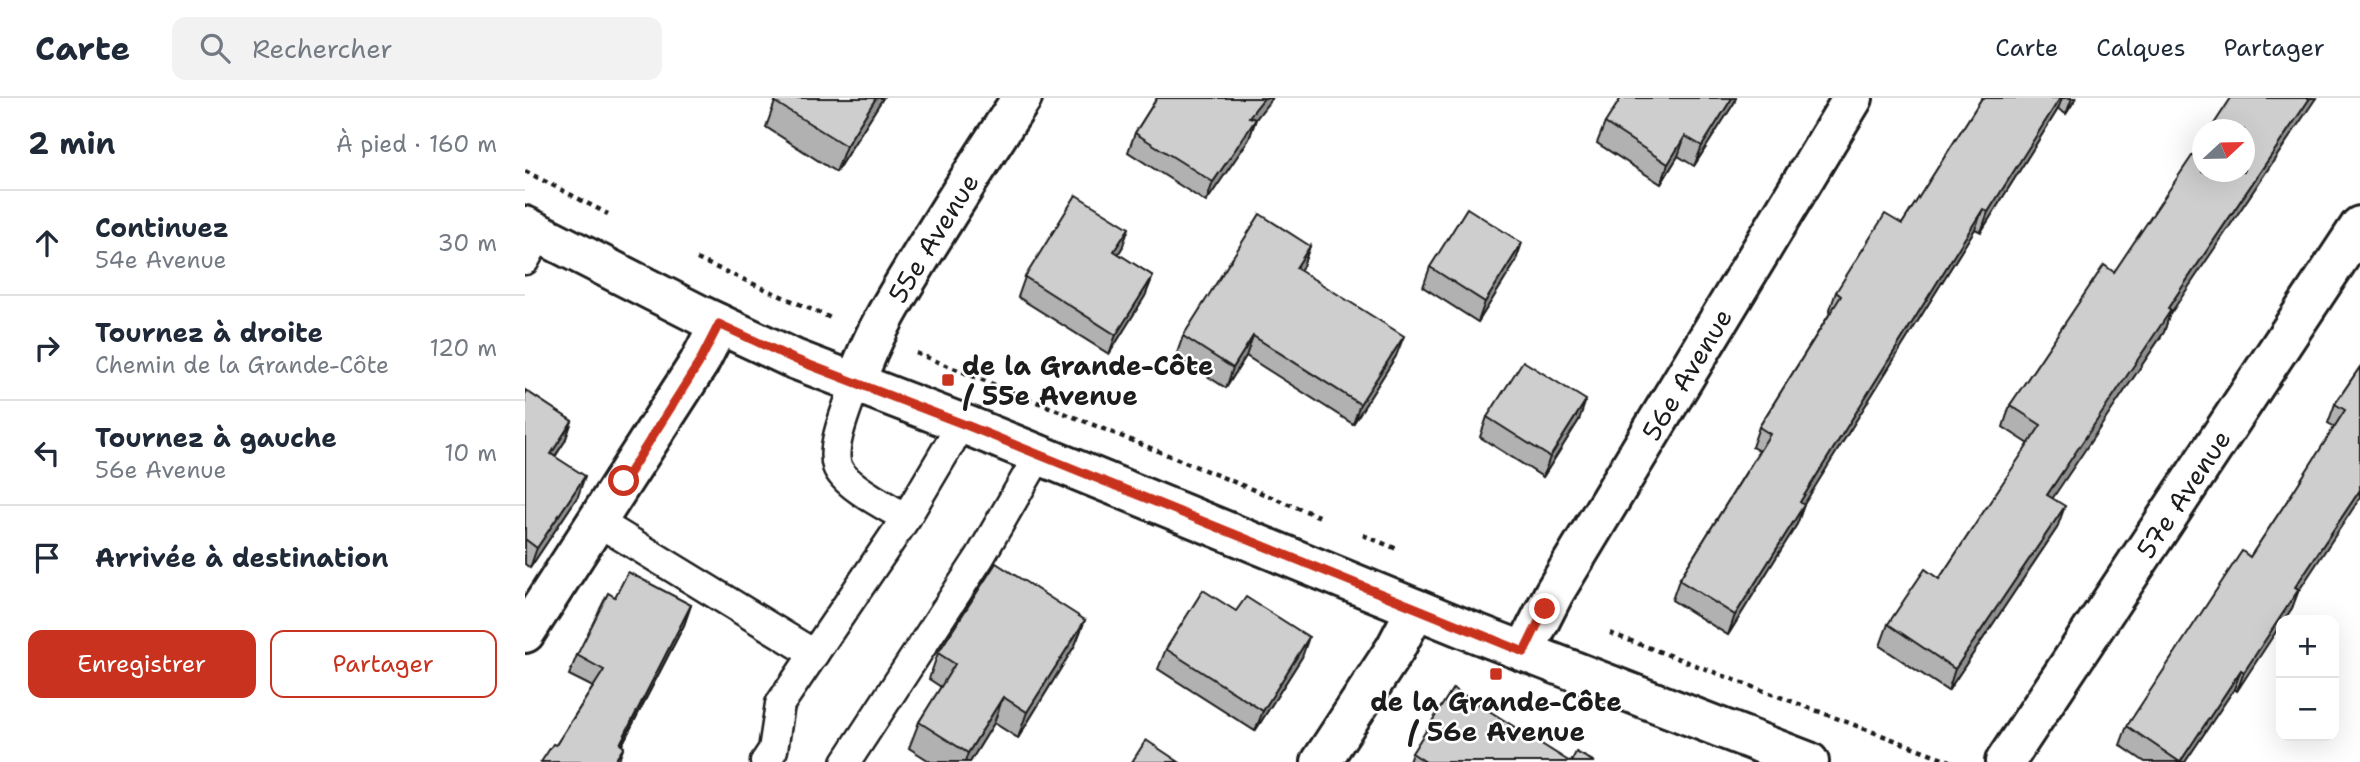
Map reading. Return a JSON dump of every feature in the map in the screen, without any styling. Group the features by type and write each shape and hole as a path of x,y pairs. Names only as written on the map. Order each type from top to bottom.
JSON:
{"street":[{"name":"55e Avenue","path":"856,382 866,350 882,320 1022,98"},
{"name":"56e Avenue","path":"1524,652 1554,593 1853,98"},
{"name":"57e Avenue","path":"2005,762 2360,226"},
{"path":"530,240 794,359 958,422 1785,757"},
{"path":"525,633 699,363 719,324"},
{"path":"1321,762 1395,649 1416,609"}],"lane":[{"path":"856,382 838,439 835,454 838,468 852,484 906,518"},
{"path":"765,762 773,750 780,704 906,518 951,442 958,422"},
{"path":"846,762 980,557 1039,455"},
{"path":"598,522 814,654"}],"path":[{"path":"525,171 609,214"},
{"path":"688,255 818,313"},
{"path":"929,358 1311,513"},
{"path":"1608,632 1953,762"}],"building":[{"path":"777,98 876,98 846,146 775,102"},
{"path":"1157,98 1264,98 1249,117 1256,119 1213,182 1135,133"},
{"path":"1621,98 1732,98 1702,146 1685,136 1668,164 1605,123"},
{"path":"1982,98 2060,98 1988,212 1983,209 1800,502 1804,505 1735,615 1679,580 1770,434 1759,427 1841,296 1836,292 1885,214 1902,224"},
{"path":"2231,98 2310,98 2255,179 2255,119 2217,119"},
{"path":"2192,156 2192,182 2253,182 2047,495 2065,506 1955,669 1888,624 1925,569 1939,579 2041,425 2010,405 2104,265 2114,272"},
{"path":"1076,195 1129,228 1114,251 1153,276 1116,335 1025,277"},
{"path":"1467,208 1522,243 1485,302 1430,267"},
{"path":"1260,214 1310,246 1296,268 1404,336 1360,404 1253,336 1233,368 1183,336"},
{"path":"1523,361 1586,400 1550,457 1487,417"},
{"path":"2360,367 2360,490 2295,587 2299,589 2282,615 2276,615 2276,624 2244,672 2241,670 2180,762 2127,726 2242,551 2250,557 2293,492 2345,410 2335,404"},
{"path":"525,390 572,421 551,454 585,476 537,548 525,539"},
{"path":"996,563 1085,620 1027,712 1003,697 968,753 919,722 955,664 938,653"},
{"path":"628,572 691,605 620,744 624,747 614,762 541,762 553,744 556,745 604,670 577,655 608,593 615,597"},
{"path":"1203,590 1236,611 1246,597 1309,637 1263,711 1166,649"},
{"path":"1453,688 1570,762 1426,762 1412,753"},
{"path":"1146,740 1179,762 1132,762"},
{"path":"1576,752 1595,762 1571,762"}],"place":[{"name":"de la Grande-Côte / 55e Avenue","path":"948,380"},
{"name":"de la Grande-Côte / 56e Avenue","path":"1496,674"}],"route":[{"path":"624,481 699,363 719,324 794,359 971,427 1524,652 1545,609"}]}
